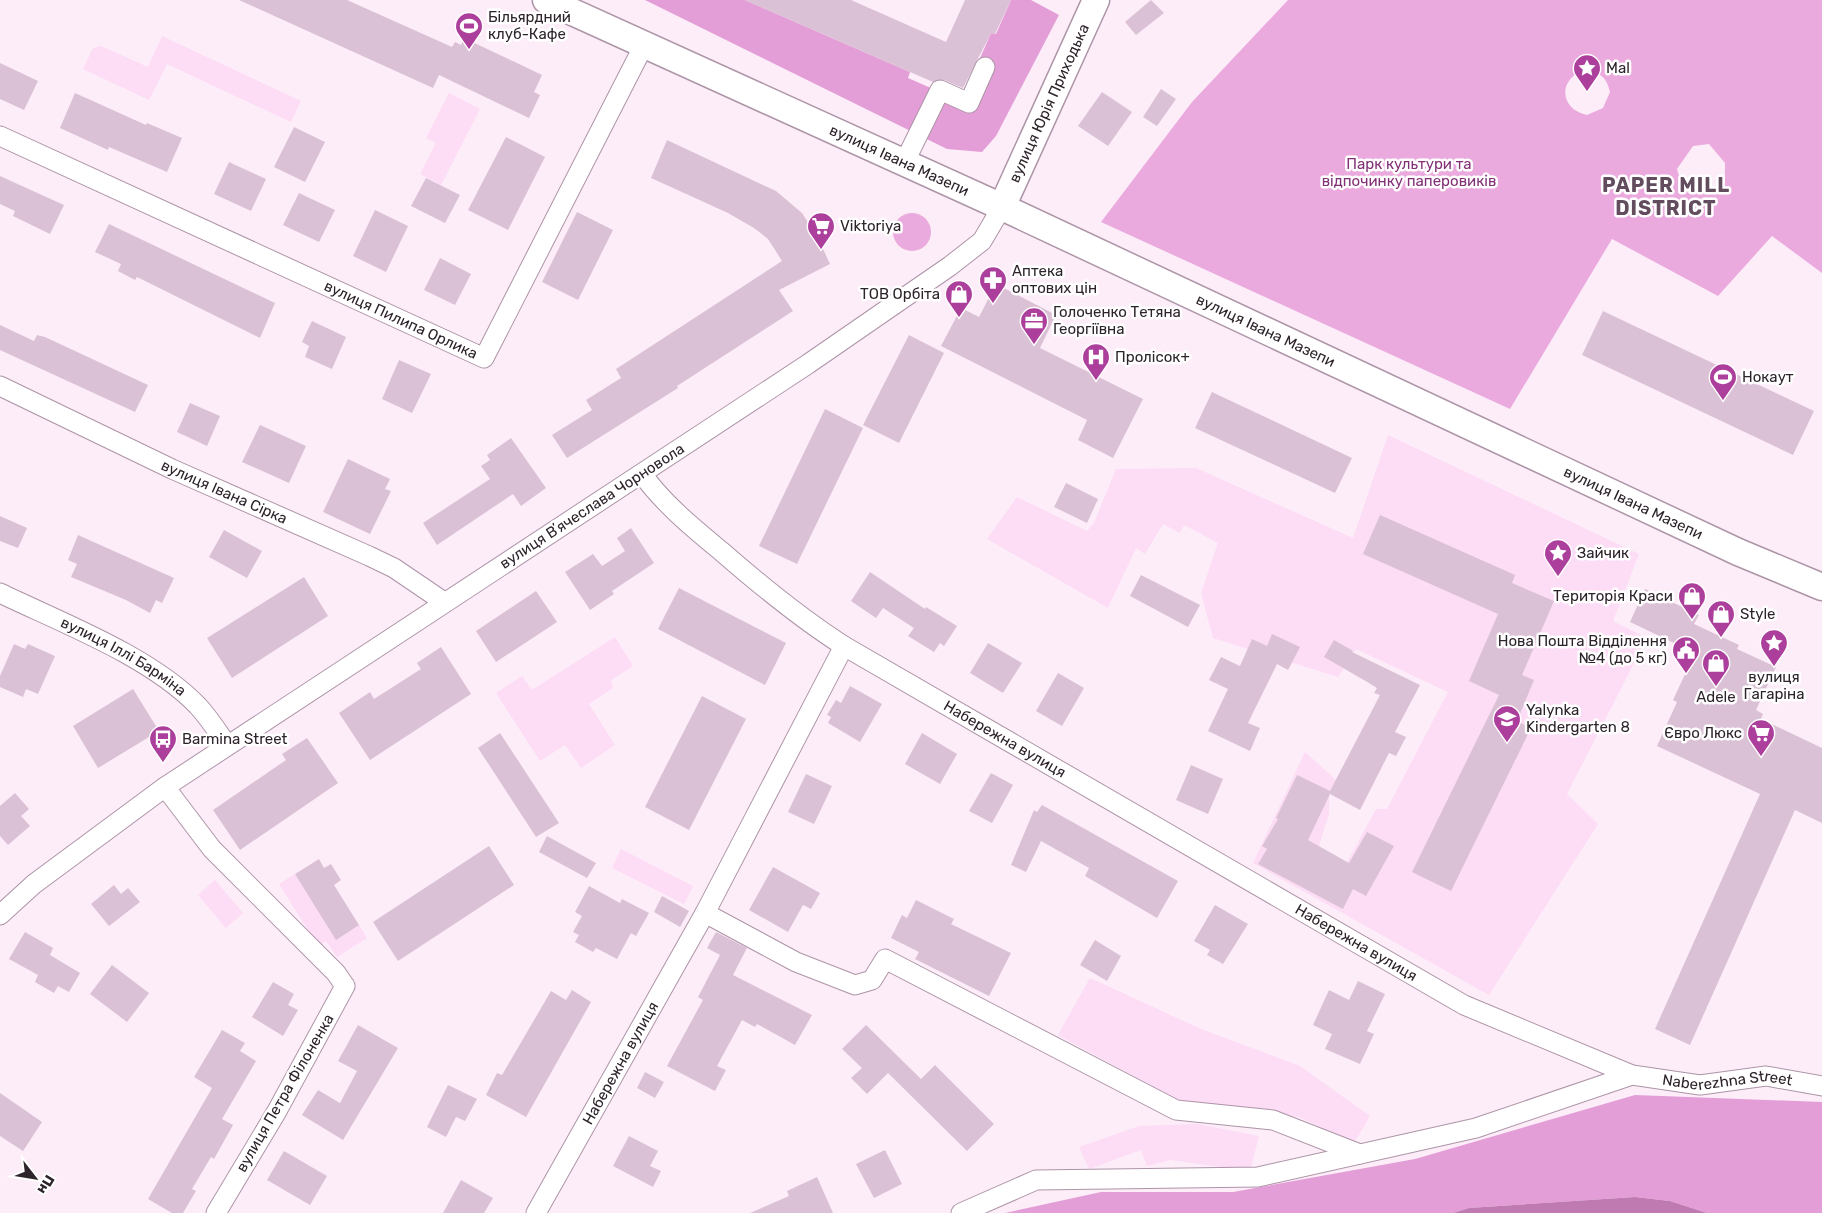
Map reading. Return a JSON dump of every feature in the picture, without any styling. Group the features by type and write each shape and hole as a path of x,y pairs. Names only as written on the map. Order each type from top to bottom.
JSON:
{"main road":[{"name":"вулиця Івана Мазепи","path":"546,0 1002,207 1738,552 1822,587"},
{"name":"вулиця Юрія Приходька","path":"1002,207 1096,0"}],"street":[{"name":"вулиця Пилипа Орлика","path":"0,136 484,358 644,46"},
{"path":"904,163 940,90 969,103 985,67"},
{"name":"вулиця Вʼячеслава Чорновола","path":"0,915 34,884 165,787 808,364 974,248 988,232 1002,207"},
{"name":"вулиця Івана Сірка","path":"0,386 172,469 369,556 401,572 444,602"},
{"name":"Набережна вулиця","path":"642,474 665,503 736,564 786,606 844,646 1464,1005 1632,1074"},
{"name":"вулиця Іллі Барміна","path":"0,593 111,647 154,672 198,707 227,746"},
{"name":"Набережна вулиця","path":"536,1213 705,913 844,646"},
{"name":"вулиця Петра Філоненка","path":"165,787 212,849 336,973 344,986 340,998 216,1213"},
{"path":"705,913 796,962 855,985 872,980 885,959 1176,1110 1273,1120 1360,1154"},
{"path":"961,1213 1036,1180 1258,1177 1476,1128 1632,1074"},
{"name":"Naberezhna Street","path":"1632,1074 1700,1085 1766,1076 1822,1086"}],"shaded area":[{"path":"645,0 745,0 910,72 908,78 974,107 964,95 991,33 996,34 1011,0 1031,0 1059,15 996,136 982,152 947,149"},
{"path":"162,36 301,101 291,122 167,64 149,100 83,69 93,48 101,46 148,67"},
{"path":"449,93 480,109 441,185 420,174 436,143 426,138"},
{"name":"Yalynka Kindergarten 8","path":"1388,435 1639,554 1613,621 1647,638 1567,794 1598,824 1489,995 1253,863 1305,752 1336,780 1329,793 1329,814 1319,846 1337,881 1376,809 1387,809 1448,692 1356,649 1338,677 1213,638 1201,593 1218,543 1184,525 1180,533 1163,524 1145,554 1136,548 1108,608 987,539 1017,497 1087,531 1094,523 1116,469 1196,468 1353,538"},
{"path":"615,637 633,666 611,680 613,688 589,704 615,745 581,768 565,745 540,761 496,693 522,676 532,690"},
{"path":"621,849 693,886 684,904 612,868"},
{"path":"295,874 336,939 359,925 367,938 337,957 326,941 318,946 279,884"},
{"path":"215,880 243,913 226,928 198,895"},
{"path":"1090,978 1201,1029 1300,1066 1370,1116 1354,1143 1299,1117 1180,1101 1058,1035"},
{"path":"1635,1095 1822,1102 1822,1213 1707,1213 1670,1201 1635,1197 1469,1208 1453,1213 1005,1213 1101,1192 1233,1192 1415,1159"},
{"path":"1197,1124 1259,1136 1251,1167 1221,1167 1171,1160 1147,1166 1141,1150 1089,1169 1079,1147 1139,1126"},
{"path":"1635,1197 1670,1201 1707,1213 1453,1213 1469,1208"}],"green space":[{"name":"Парк культури та відпочинку паперовиків","path":"1288,0 1822,0 1822,273 1772,236 1718,296 1612,239 1510,409 1101,222 1192,102","holes":["1587,70 1596,72 1603,77 1610,92 1603,108 1587,115 1577,112 1571,106 1565,92 1571,79 1577,73","1709,144 1725,163 1725,182 1708,190 1690,194 1683,189 1677,169 1693,146"]},
{"path":"912,213 926,218 931,232 926,246 912,251 898,246 893,232 898,218"}],"building":[{"path":"239,0 347,0 452,47 455,42 461,45 464,38 542,75 534,92 540,95 529,118 439,75 433,88"},
{"path":"745,0 851,0 946,42 965,0 1011,0 995,34 991,33 963,88 944,80 933,82"},
{"path":"1151,0 1164,13 1136,35 1125,22"},
{"path":"0,63 38,81 24,110 0,99"},
{"path":"1161,89 1176,99 1157,126 1143,117"},
{"path":"1102,92 1132,112 1108,146 1078,126"},
{"path":"75,93 146,125 147,123 182,138 167,172 109,147 108,150 60,128"},
{"path":"294,127 325,142 305,182 274,167"},
{"path":"506,137 545,157 508,230 468,210"},
{"path":"667,140 776,191 802,213 818,238 830,264 779,290 793,311 677,386 678,388 567,458 552,435 592,410 586,400 621,378 616,369 782,261 768,239 754,228 728,213 651,178"},
{"path":"229,162 266,179 251,211 214,194"},
{"path":"0,176 64,205 50,234 13,216 15,211 0,204"},
{"path":"426,178 460,195 445,223 411,206"},
{"path":"299,193 335,210 319,242 283,225"},
{"path":"375,210 408,226 386,272 353,256"},
{"path":"577,212 613,230 578,300 542,282"},
{"path":"109,224 275,303 260,338 137,277 135,280 118,271 121,264 95,252"},
{"path":"440,258 471,274 455,305 424,290"},
{"path":"996,284 1056,315 1040,348 1143,399 1113,458 1078,440 1087,420 941,346 961,308 979,317"},
{"path":"1603,311 1814,411 1793,455 1582,355"},
{"path":"312,321 346,337 332,369 305,357 309,346 302,342"},
{"path":"0,325 34,341 37,335 45,337 148,385 135,412 0,350"},
{"path":"909,335 944,353 899,443 863,425"},
{"path":"399,360 431,374 412,413 382,399"},
{"path":"1212,392 1352,458 1335,493 1195,428"},
{"path":"190,403 220,416 207,446 177,432"},
{"path":"825,409 863,428 797,564 759,546"},
{"path":"260,425 306,446 289,483 242,462"},
{"path":"511,438 546,488 521,506 513,494 437,545 423,523 490,479 481,466 490,460 487,455"},
{"path":"348,459 390,479 385,489 391,491 370,534 323,512"},
{"path":"1066,483 1098,499 1087,523 1054,507"},
{"path":"1380,515 1515,575 1512,583 1554,601 1522,675 1534,680 1517,721 1531,728 1451,891 1412,872 1499,695 1469,681 1498,614 1363,554"},
{"path":"0,516 27,528 18,548 0,541"},
{"path":"631,528 654,563 612,591 614,594 590,610 565,572 593,554 602,566 625,551 617,538"},
{"path":"224,530 262,551 247,578 209,557"},
{"path":"78,535 174,578 162,603 156,600 150,613 126,600 71,577 77,564 68,560"},
{"path":"870,572 925,609 926,607 957,626 944,646 940,643 934,652 908,636 914,628 883,608 876,618 851,601"},
{"path":"1141,575 1200,605 1188,627 1130,596"},
{"path":"304,577 328,616 232,678 207,638"},
{"path":"679,588 786,643 765,685 658,629"},
{"path":"1645,589 1699,615 1694,624 1739,645 1737,649 1776,667 1756,710 1763,714 1761,719 1822,748 1822,823 1795,810 1690,1045 1655,1029 1760,794 1657,746 1677,702 1673,700 1695,653 1630,622"},
{"path":"536,591 557,622 496,662 476,631"},
{"path":"1272,634 1300,647 1288,670 1277,664 1248,723 1260,728 1250,751 1208,731 1228,689 1209,680 1221,657 1240,666 1252,639 1267,646"},
{"path":"1334,640 1352,652 1420,685 1395,732 1406,737 1396,756 1389,753 1360,810 1330,794 1308,840 1349,863 1367,832 1394,846 1366,896 1353,889 1343,909 1258,864 1267,849 1262,846 1278,819 1276,818 1297,775 1330,791 1380,695 1374,693 1377,688 1324,657"},
{"path":"988,643 1022,663 1003,693 970,673"},
{"path":"14,644 25,649 28,644 55,656 38,694 26,689 23,697 0,687 0,676"},
{"path":"441,647 471,694 370,760 339,713 370,692 374,699 421,669 417,663"},
{"path":"1058,673 1084,688 1062,726 1036,711"},
{"path":"850,686 882,704 860,742 828,723 831,717 827,715 836,700 841,703"},
{"path":"133,689 159,731 98,768 73,726"},
{"path":"702,696 746,719 689,830 645,807"},
{"path":"500,733 559,823 536,837 478,748"},
{"path":"922,733 957,754 940,784 905,764"},
{"path":"307,738 338,783 240,850 213,810 286,760 282,754"},
{"path":"1191,765 1223,779 1208,814 1176,800"},
{"path":"991,773 1013,785 992,823 969,811"},
{"path":"806,774 832,786 814,824 788,812"},
{"path":"15,793 29,809 21,816 30,826 8,845 0,836 0,806"},
{"path":"1042,805 1178,881 1157,918 1085,876 1089,868 1041,841 1026,872 1011,865 1034,810 1037,812"},
{"path":"547,836 596,863 587,878 539,852"},
{"path":"489,846 514,885 398,961 373,922"},
{"path":"319,859 324,868 331,864 341,880 334,885 359,925 336,940 295,874"},
{"path":"773,867 820,893 811,909 803,905 788,932 749,910"},
{"path":"114,885 121,894 128,888 140,902 109,926 91,904"},
{"path":"589,886 620,903 622,899 649,913 636,936 631,933 617,959 596,948 593,952 575,942 579,935 573,932 582,916 575,912"},
{"path":"662,896 689,911 680,927 654,912"},
{"path":"916,900 954,919 951,924 1011,953 989,996 915,959 919,952 891,938 902,915 907,918"},
{"path":"1215,905 1248,924 1223,964 1207,955 1210,950 1194,941"},
{"path":"25,932 53,948 50,955 80,973 69,992 58,986 54,993 35,982 38,975 9,959"},
{"path":"716,932 747,948 733,975 812,1015 795,1045 757,1024 755,1027 742,1020 717,1066 726,1070 715,1091 667,1066 703,1000 698,997 720,955 707,948"},
{"path":"1095,940 1121,956 1107,981 1080,965"},
{"path":"112,965 149,993 127,1022 90,994"},
{"path":"1358,981 1385,994 1367,1031 1374,1034 1360,1064 1325,1049 1332,1034 1313,1025 1329,990 1349,1000"},
{"path":"273,982 294,994 288,1005 298,1010 283,1036 252,1017"},
{"path":"572,990 591,1002 526,1117 486,1095 497,1073 502,1075 551,991 566,1000"},
{"path":"358,1025 398,1048 343,1140 302,1115 318,1090 340,1103 357,1071 338,1061"},
{"path":"866,1025 921,1079 935,1065 994,1124 967,1151 888,1073 867,1094 851,1078 862,1068 842,1049"},
{"path":"222,1030 245,1043 240,1051 256,1061 222,1119 233,1125 214,1159 211,1157 192,1189 196,1191 183,1213 172,1213 148,1199 212,1088 194,1077"},
{"path":"645,1072 664,1082 655,1098 637,1088"},
{"path":"448,1085 477,1099 465,1121 456,1117 446,1137 427,1127"},
{"path":"0,1093 42,1122 23,1151 0,1136"},
{"path":"629,1136 658,1151 650,1166 661,1171 653,1187 613,1166"},
{"path":"885,1150 902,1184 874,1198 856,1164"},
{"path":"284,1151 327,1176 310,1205 267,1180"},
{"path":"817,1177 833,1213 750,1213 789,1196 787,1191"},
{"path":"461,1180 493,1198 484,1213 443,1213"}],"place":[{"name":"Більярдний клуб-Кафе","path":"469,50"},
{"name":"Mal","path":"1587,92"},
{"name":"Viktoriya","path":"821,250"},
{"name":"Аптека оптових цін","path":"993,304"},
{"name":"ТОВ Орбіта","path":"959,318"},
{"name":"Голоченко Тетяна Георгіївна","path":"1034,345"},
{"name":"Пролісок+","path":"1096,381"},
{"name":"Нокаут","path":"1723,401"},
{"name":"Зайчик","path":"1558,577"},
{"name":"Територія Краси","path":"1692,620"},
{"name":"Style","path":"1721,638"},
{"name":"вулиця Гагаріна","path":"1774,667"},
{"name":"Нова Пошта Відділення №4 (до 5 кг)","path":"1686,674"},
{"name":"Adele","path":"1716,687"},
{"name":"Yalynka Kindergarten 8","path":"1507,743"},
{"name":"Євро Люкс","path":"1761,757"},
{"name":"Barmina Street","path":"163,763"}],"district":[{"name":"PAPER MILL DISTRICT","path":"1666,196"}]}
